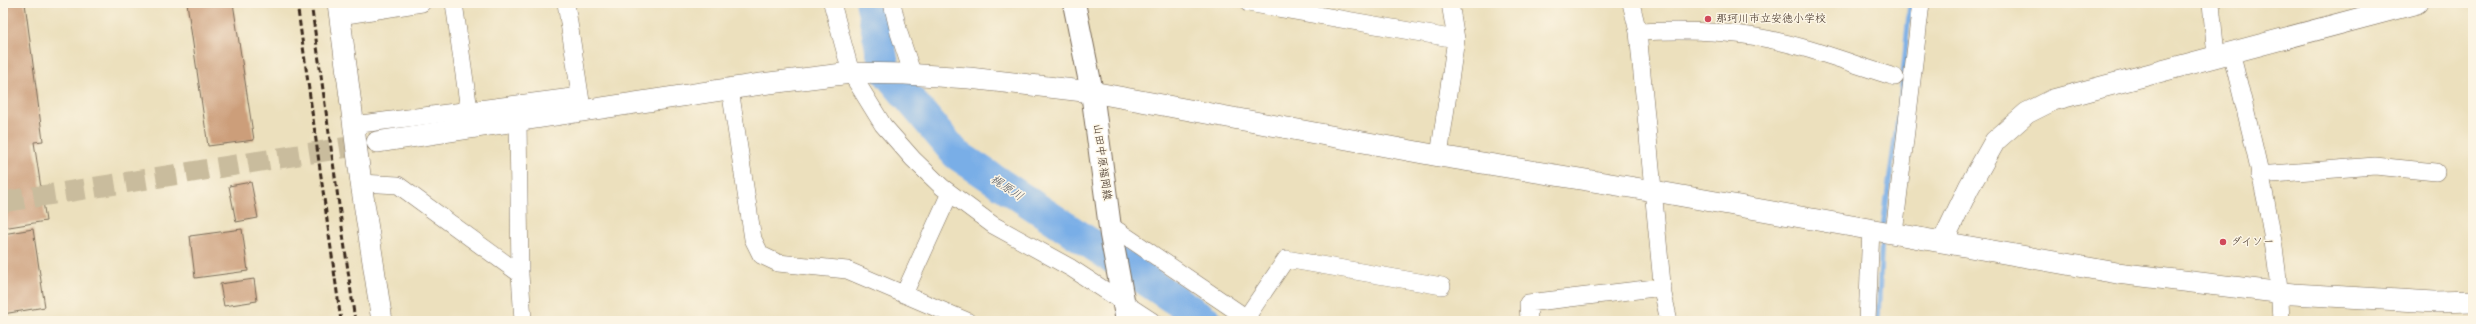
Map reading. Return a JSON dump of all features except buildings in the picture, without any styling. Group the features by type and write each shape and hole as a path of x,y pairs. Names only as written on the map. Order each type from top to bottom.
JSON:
{"main road":[{"name":"山田中原福岡線","path":"1074,3 1092,92 1111,231 1124,303"}],"street":[{"path":"382,321 361,184 339,9 422,3"},
{"path":"454,3 469,110"},
{"path":"566,3 581,104"},
{"path":"832,3 855,73 883,125 913,159 950,193 993,225 1071,268 1152,321"},
{"path":"892,3 909,74"},
{"path":"1248,3 1326,10 1456,39"},
{"path":"1439,156 1456,39 1450,3"},
{"path":"1631,3 1638,32 1663,288 1670,321"},
{"path":"1894,233 1921,3"},
{"path":"2211,3 2223,54 2259,175 2280,293 2281,321"},
{"path":"1943,241 1969,187 1995,141 2027,113 2053,100 2417,3"},
{"path":"1638,32 1690,30 1756,37 1793,45 1895,77"},
{"path":"353,125 469,110 581,104 730,89 855,73 909,74 969,78 1092,92 1439,156 1654,191 2117,273 2280,293 2435,302 2473,301"},
{"path":"730,89 753,239 761,255 778,264 847,270 967,321"},
{"path":"377,142 518,121 581,104"},
{"path":"518,121 520,274 523,321"},
{"path":"2259,175 2375,166 2436,172"},
{"path":"361,184 398,185 520,274"},
{"path":"904,294 950,193"},
{"path":"1867,321 1871,229"},
{"path":"1111,231 1249,319 1286,259 1442,286"},
{"path":"1529,321 1528,303 1663,288"}],"waterway":[{"name":"梶原川","path":"871,3 885,70 956,154 1207,321"},
{"path":"1883,226 1901,95 1910,3"},
{"path":"1878,321 1882,236"}],"tunnel":[{"path":"3,202 374,143"}],"railway":[{"path":"297,3 341,321"},
{"path":"311,3 355,321"}],"place":[{"name":"那珂川市立安徳小学校","path":"1708,19"},
{"name":"ダイソー","path":"2223,242"}]}
